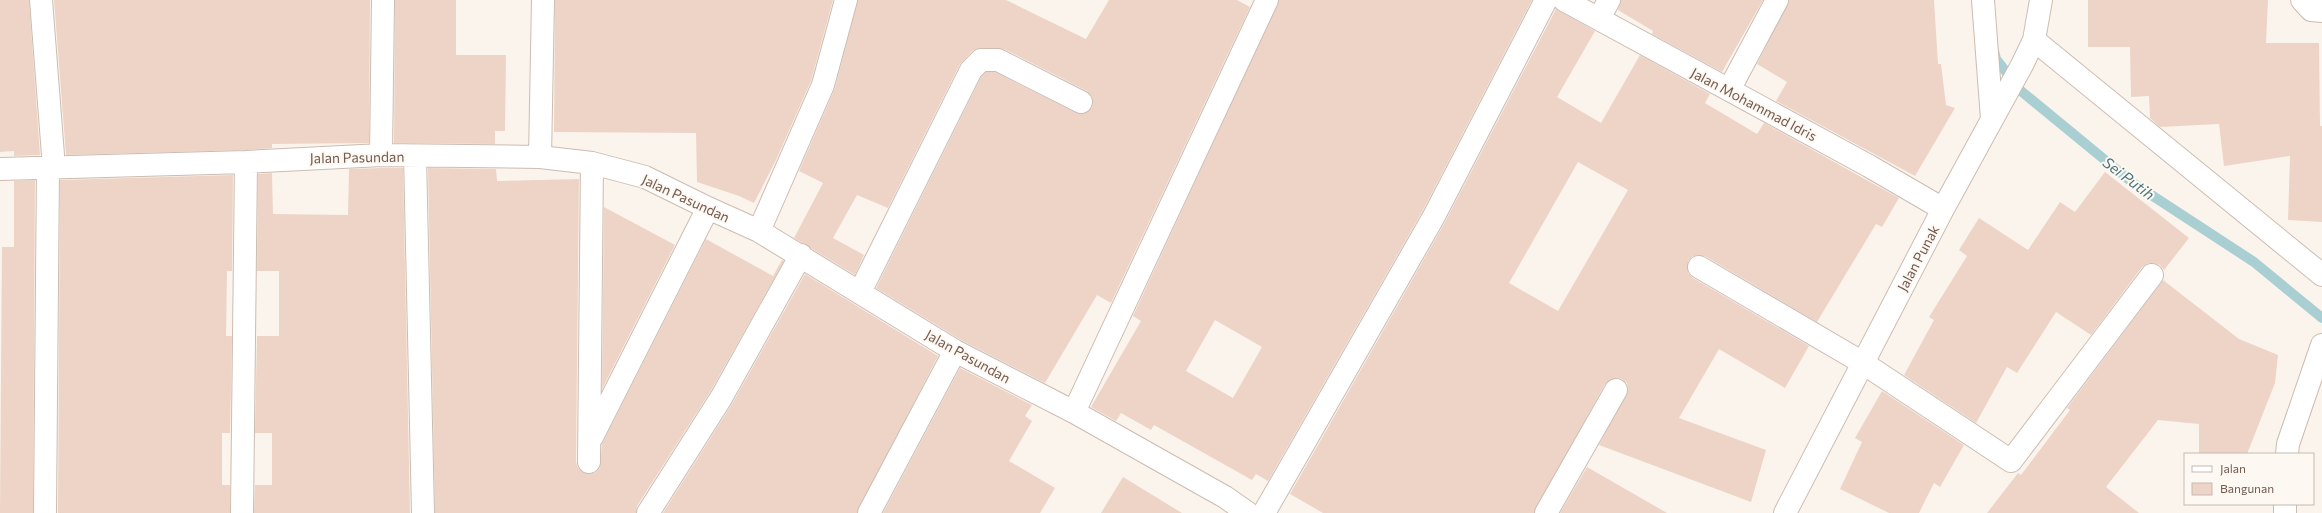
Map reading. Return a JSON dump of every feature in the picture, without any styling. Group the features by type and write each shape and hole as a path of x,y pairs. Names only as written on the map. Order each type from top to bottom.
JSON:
{"street":[{"path":"41,0 51,168 45,513"},
{"path":"380,155 383,0"},
{"path":"540,157 543,0"},
{"path":"759,231 823,85 846,0"},
{"path":"1074,412 1267,0"},
{"path":"1264,513 1433,218 1546,0"},
{"name":"Jalan Mohammad Idris","path":"1564,0 1943,209"},
{"path":"1599,20 1609,0"},
{"path":"1729,90 1777,0"},
{"path":"1983,0 1992,119"},
{"name":"Jalan Punak","path":"1785,513 1943,209 2022,65 2034,40 2040,0"},
{"path":"2302,0 2311,10 2322,11"},
{"path":"2034,40 2322,275"},
{"path":"860,292 971,70 981,60 998,60 1081,102"},
{"name":"Jalan Pasundan","path":"0,169 246,162 380,155 540,157 592,163 645,177 759,231 955,351 1074,412 1220,505 1248,513"},
{"path":"415,156 423,513"},
{"path":"242,513 246,162"},
{"path":"592,163 589,452 708,208"},
{"path":"648,513 722,398 801,256"},
{"path":"1699,267 1863,363 2011,461 2152,275"},
{"path":"869,513 955,351"},
{"path":"2287,453 2288,444 2319,351"},
{"path":"1546,513 1616,390"}],"building":[{"path":"0,0 29,0 40,155 14,156 14,151 0,152"},
{"path":"54,0 370,0 369,143 272,144 272,148 246,150 66,155"},
{"path":"395,0 456,0 456,55 506,55 505,131 495,131 495,144 394,143"},
{"path":"555,0 833,0 811,81 776,160 754,203 739,196 697,182 696,133 554,132"},
{"path":"858,0 1006,0 1086,39 1109,0 1237,0 1250,7 1111,303 1097,295 1045,383 961,340 876,288 981,77 986,72 995,72 1076,113 1082,114 1092,108 1092,96 1087,91 1004,49 981,48 972,51 960,64 888,208 857,195 833,238 864,255 855,275 794,238 823,183 799,171 835,88"},
{"path":"1279,0 1532,0 1422,212 1268,481 1256,474 1252,480 1154,425 1151,430 1121,413 1116,421 1091,407 1141,321 1133,316","holes":["1215,320 1262,347 1233,398 1186,371"]},
{"path":"1621,0 1763,0 1722,72 1652,34 1653,31 1618,10"},
{"path":"1789,0 1934,0 1938,64 1941,64 1946,105 1955,108 1915,176 1776,101 1787,82 1757,64"},
{"path":"2088,0 2268,0 2266,43 2319,43 2320,126 2322,126 2322,222 2288,220 2290,156 2224,166 2219,124 2160,127 2150,118 2149,96 2131,97 2130,47 2088,47"},
{"path":"1556,9 1595,31 1557,97 1601,123 1640,55 1710,94 1705,103 1757,134 1764,123 1899,198 1882,227 1876,224 1817,322 1705,256 1693,256 1688,261 1688,273 1693,278 1809,346 1785,388 1719,349 1679,418 1766,450 1751,502 1599,445 1628,390 1627,383 1622,379 1616,378 1605,384 1534,513 1323,513 1290,494 1444,224","holes":["1578,162 1628,190 1558,311 1509,283"]},
{"path":"403,168 410,513 254,513 255,485 272,485 272,433 255,433 257,336 279,336 279,271 257,271 258,174 272,173 273,214 348,215 349,169"},
{"path":"428,168 496,169 497,181 579,179 576,462 578,468 588,474 595,473 600,468 602,444 706,239 773,276 782,260 784,261 710,392 637,506 636,513 435,513"},
{"path":"2105,172 2189,238 2164,270 2160,265 2154,263 2148,263 2142,267 2091,335 2056,312 2017,373 2007,367 1976,423 1904,375 1934,320 1929,317 1967,256 1959,250 1979,218 2028,250 2060,202 2075,212"},
{"path":"233,175 232,271 227,271 226,336 232,336 230,433 222,433 222,485 230,485 230,513 58,513 60,180"},
{"path":"35,180 33,513 0,513 2,247 14,247 14,181"},
{"path":"604,207 675,245 602,389"},
{"path":"805,274 938,356 857,513 663,513 732,404"},
{"path":"2163,280 2239,339 2278,355 2275,383 2247,453 2199,453 2199,424 2158,420 2106,487 2139,513 1987,513 2018,473 2021,475 2070,410 2067,408"},
{"path":"960,368 1032,405 1025,416 1032,421 1009,461 1055,488 1040,513 883,513"},
{"path":"1882,391 1964,445 1940,487 1934,483 1919,513 1889,513 1840,489 1862,442 1855,438"},
{"path":"1587,467 1667,513 1560,513"},
{"path":"1123,477 1182,513 1101,513"}],"waterway":[{"name":"Sei Putih","path":"1994,51 1996,59 2021,91 2133,183 2254,262 2322,318"}]}
